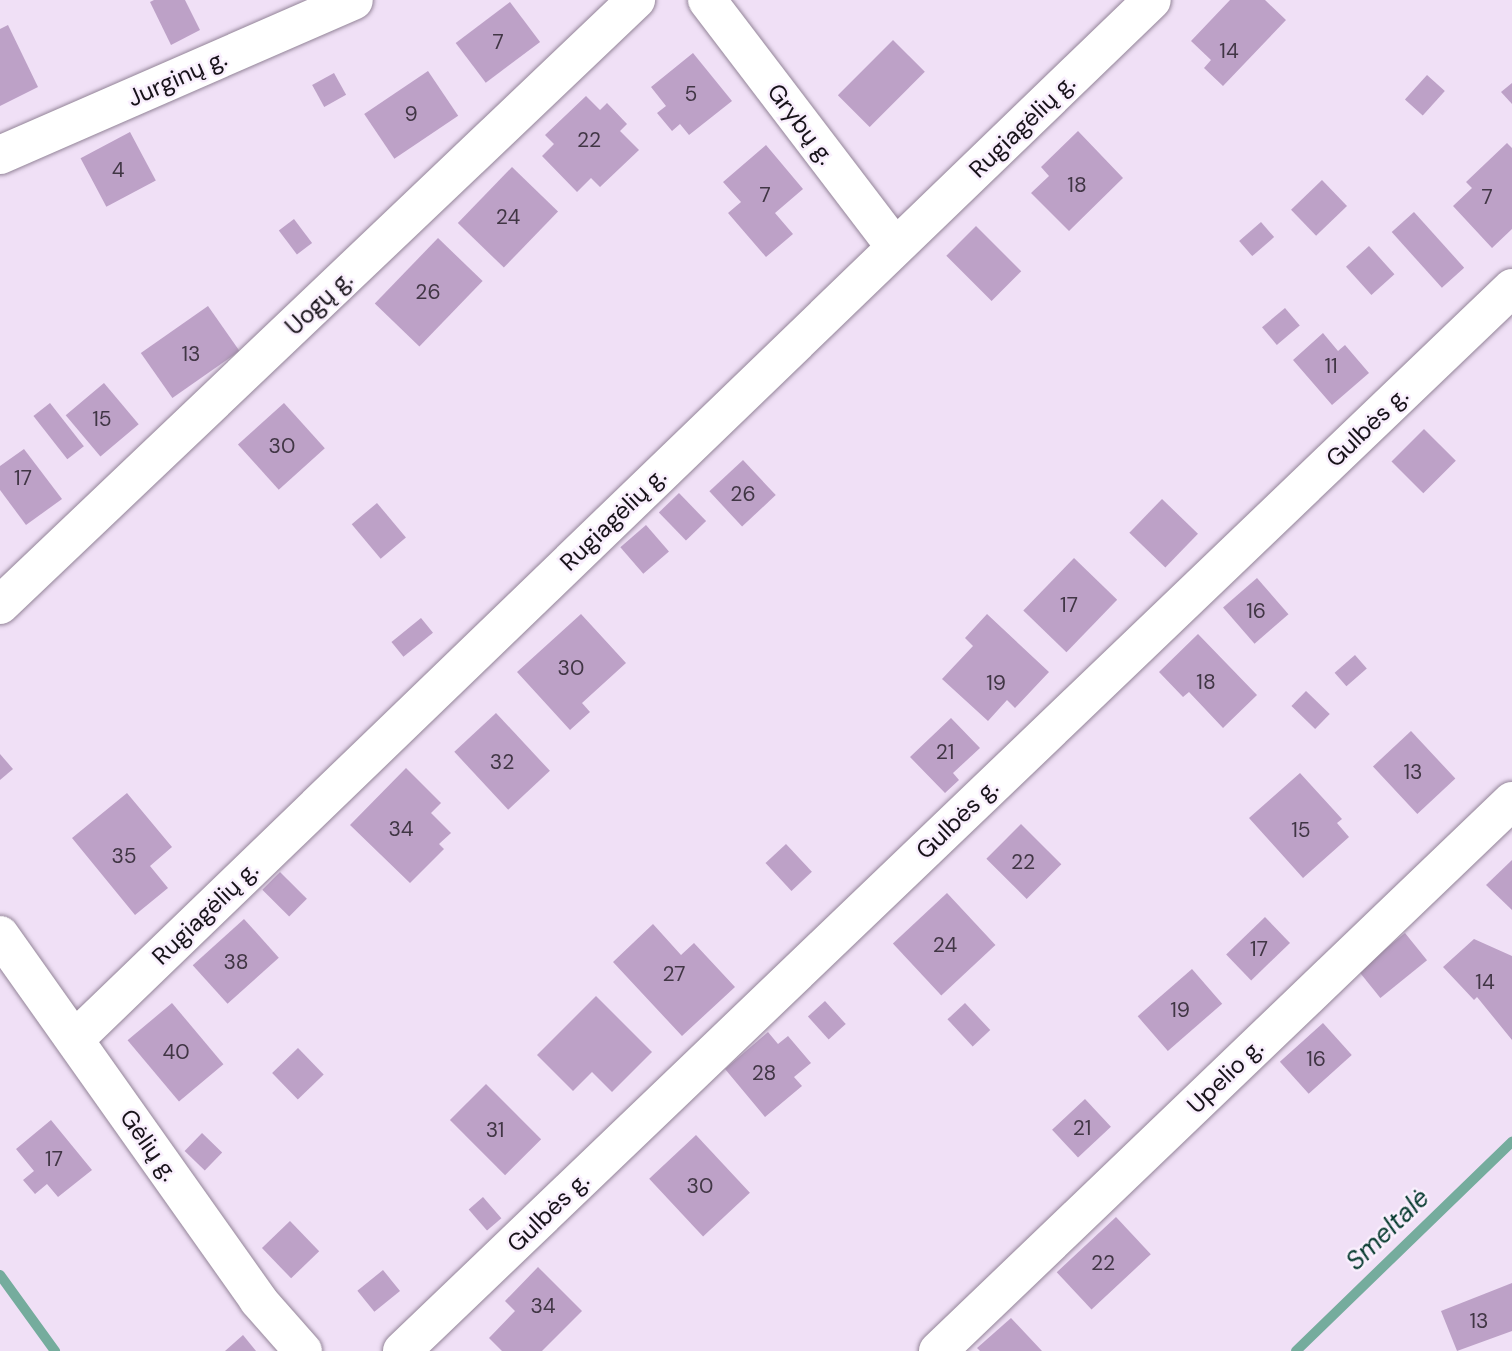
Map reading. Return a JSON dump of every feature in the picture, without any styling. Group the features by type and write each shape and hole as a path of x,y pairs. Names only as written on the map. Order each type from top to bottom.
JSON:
{"street":[{"name":"Jurginų g.","path":"0,155 354,0"},
{"name":"Uogų g.","path":"0,605 636,0"},
{"name":"Grybų g.","path":"707,0 895,247"},
{"name":"Rugiagėlių g.","path":"75,1039 1152,0"},
{"name":"Gulbės g.","path":"402,1351 1512,288"},
{"name":"Upelio g.","path":"938,1351 1512,801"},
{"name":"Gėlių g.","path":"0,935 258,1300 303,1351"}],"building":[{"path":"185,0 200,30 171,45 150,2"},
{"path":"1230,0 1265,0 1286,20 1223,86 1204,68 1211,60 1191,41"},
{"path":"510,2 540,42 486,83 456,43"},
{"path":"8,25 38,87 0,106 0,29"},
{"path":"893,40 925,72 870,127 838,95"},
{"path":"693,53 732,101 689,135 680,124 672,131 657,113 666,106 651,87"},
{"path":"428,71 458,116 394,159 364,114"},
{"path":"334,73 346,95 324,107 312,85"},
{"path":"1427,75 1445,91 1423,116 1405,100"},
{"path":"1512,83 1512,104 1501,92"},
{"path":"586,96 600,110 607,103 627,124 620,131 639,150 600,187 591,178 577,192 542,156 554,144 545,135"},
{"path":"1078,131 1123,178 1069,231 1031,193 1049,176 1041,167"},
{"path":"130,132 156,181 106,207 81,158"},
{"path":"1507,143 1512,148 1512,229 1492,248 1453,206 1472,188 1466,182"},
{"path":"766,145 803,189 775,213 793,234 766,257 728,213 741,202 723,182"},
{"path":"512,167 558,211 504,268 458,223"},
{"path":"1322,180 1347,206 1316,236 1291,210"},
{"path":"1414,212 1464,268 1442,288 1392,232"},
{"path":"294,219 312,243 297,254 279,230"},
{"path":"1261,222 1274,237 1252,256 1239,241"},
{"path":"976,226 1021,271 992,301 946,256"},
{"path":"438,238 483,281 419,347 375,303"},
{"path":"1369,246 1394,274 1371,295 1346,267"},
{"path":"208,306 240,351 172,398 141,353"},
{"path":"1285,308 1300,326 1277,345 1262,327"},
{"path":"1323,333 1338,351 1345,345 1369,373 1332,405 1293,360"},
{"path":"104,383 139,424 100,457 66,415"},
{"path":"50,403 84,446 67,459 33,416"},
{"path":"284,403 325,448 279,490 238,444"},
{"path":"1424,429 1456,461 1423,493 1391,462"},
{"path":"24,449 62,499 26,525 0,490 0,466"},
{"path":"743,460 776,495 742,526 709,491"},
{"path":"679,493 706,521 686,541 659,512"},
{"path":"1162,499 1198,534 1165,568 1129,533"},
{"path":"377,503 406,537 381,559 352,524"},
{"path":"646,525 669,551 643,574 620,547"},
{"path":"1074,558 1117,600 1066,652 1023,611"},
{"path":"1257,578 1288,614 1255,644 1223,608"},
{"path":"581,614 626,663 582,703 590,712 570,730 517,672"},
{"path":"987,614 1049,672 1015,708 1007,700 988,721 942,679 973,646 965,638"},
{"path":"421,618 433,633 403,657 391,642"},
{"path":"1198,634 1257,695 1223,728 1189,692 1183,697 1159,672"},
{"path":"1355,655 1367,669 1346,686 1335,673"},
{"path":"1306,691 1330,714 1315,729 1291,706"},
{"path":"496,713 550,771 508,810 454,752"},
{"path":"951,718 980,748 953,773 959,780 945,793 910,757"},
{"path":"1411,731 1455,779 1417,814 1373,766"},
{"path":"0,754 13,769 0,780"},
{"path":"406,768 441,803 431,813 451,833 439,844 444,849 410,883 350,825"},
{"path":"1300,773 1342,819 1337,823 1349,837 1303,878 1249,818"},
{"path":"127,793 172,847 150,866 168,888 135,915 72,838"},
{"path":"1021,824 1061,864 1027,899 986,859"},
{"path":"786,844 812,872 791,891 766,863"},
{"path":"1512,860 1512,910 1486,885"},
{"path":"280,872 307,899 289,917 262,890"},
{"path":"947,893 995,945 941,995 893,943"},
{"path":"1265,917 1290,943 1251,980 1226,955"},
{"path":"244,919 279,958 228,1004 193,965"},
{"path":"653,924 681,955 694,943 735,987 682,1036 613,962"},
{"path":"1405,933 1427,960 1380,998 1358,971"},
{"path":"1474,939 1512,956 1512,1040 1477,997 1474,1000 1443,967"},
{"path":"1192,969 1222,1004 1168,1051 1138,1016"},
{"path":"596,996 652,1052 612,1092 592,1072 573,1091 537,1055"},
{"path":"825,1001 846,1024 829,1039 808,1016"},
{"path":"172,1003 223,1064 179,1102 128,1040"},
{"path":"965,1003 990,1030 973,1046 947,1019"},
{"path":"1323,1023 1352,1055 1309,1094 1280,1062"},
{"path":"768,1032 778,1044 788,1036 811,1063 794,1077 802,1086 765,1117 725,1069"},
{"path":"298,1048 324,1075 298,1100 272,1073"},
{"path":"486,1084 541,1139 505,1175 450,1120"},
{"path":"1085,1099 1111,1127 1078,1157 1052,1130"},
{"path":"51,1120 92,1170 58,1197 47,1184 35,1194 23,1180 34,1171 16,1149"},
{"path":"202,1133 222,1152 205,1170 185,1151"},
{"path":"696,1135 750,1193 703,1236 649,1179"},
{"path":"483,1197 501,1218 487,1231 469,1209"},
{"path":"1116,1217 1151,1254 1092,1310 1057,1272"},
{"path":"290,1221 319,1251 291,1278 262,1248"},
{"path":"538,1267 582,1311 542,1351 502,1351 489,1338 515,1311 505,1301"},
{"path":"383,1270 400,1291 374,1312 357,1291"},
{"path":"1512,1283 1512,1331 1457,1351 1441,1311"},
{"path":"1011,1318 1042,1351 980,1351 977,1348"},
{"path":"243,1335 256,1351 225,1351"}],"waterway":[{"name":"Smeltalė","path":"1296,1351 1512,1142"},
{"path":"0,1275 55,1351"}]}
